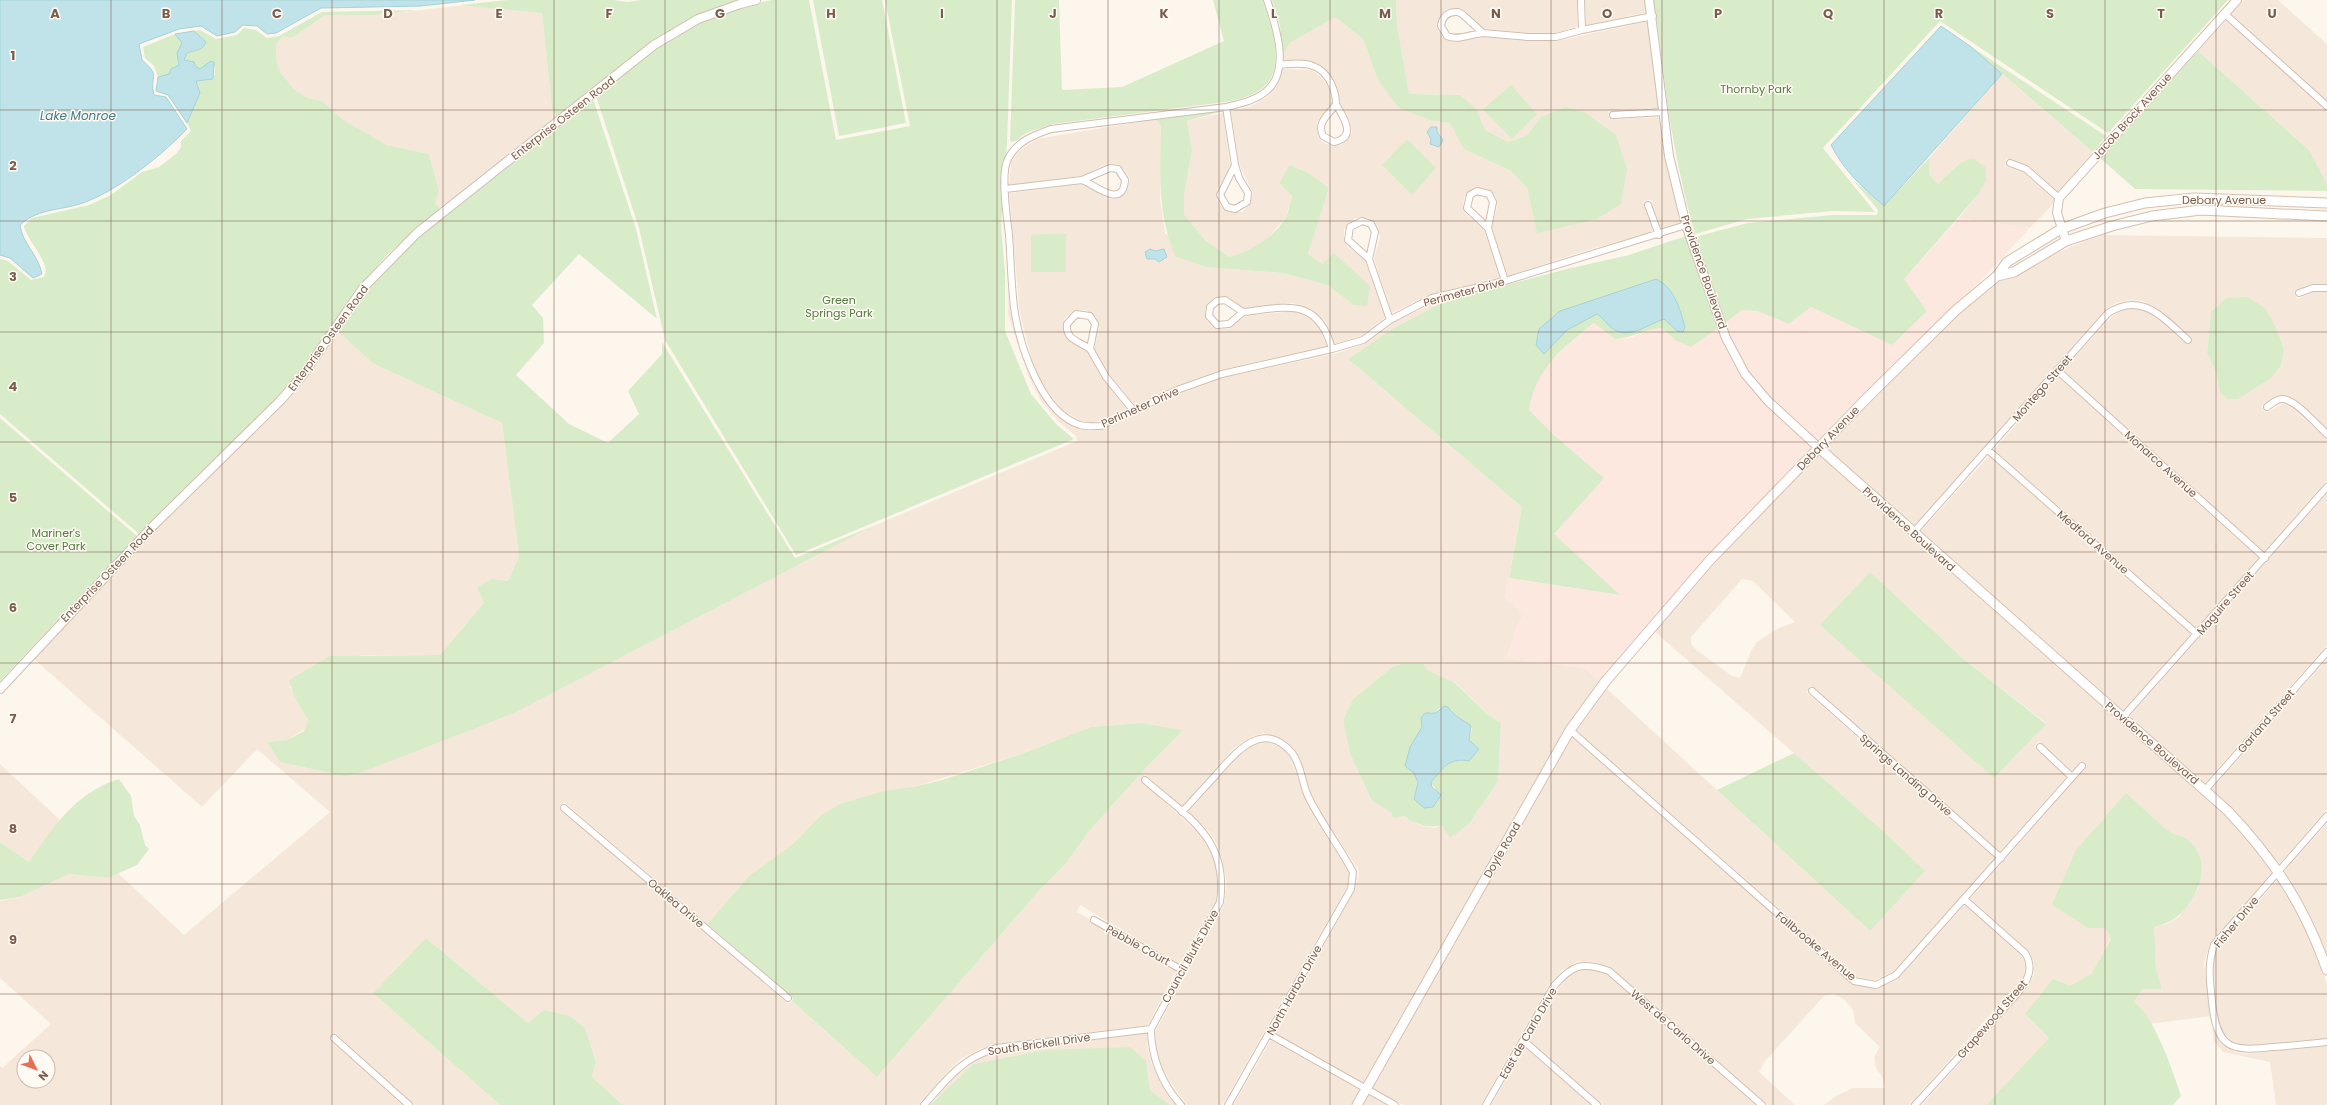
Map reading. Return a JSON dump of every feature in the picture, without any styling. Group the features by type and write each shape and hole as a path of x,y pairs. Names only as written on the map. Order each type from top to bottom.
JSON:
{"main road":[{"name":"Debary Avenue","path":"1667,608 1710,560 1818,447 1955,311 1997,276 2007,262 2061,229 2105,213 2145,203 2194,198 2327,203"},
{"name":"Debary Avenue","path":"1997,276 2014,272 2066,242 2112,226 2152,216 2201,210 2327,216"},
{"name":"Providence Boulevard","path":"1818,447 1913,533 2205,790 2247,832 2279,871 2315,935 2327,970"},
{"name":"Doyle Road","path":"1357,1105 1570,730 1605,682 1667,608"}],"street":[{"name":"Enterprise Osteen Road","path":"0,689 153,526 280,401 302,376 363,288 417,233 654,45 698,19 756,0"},
{"name":"Perimeter Drive","path":"1267,0 1276,26 1279,65 1271,86 1264,93 1249,101 1226,107 1052,129 1028,137 1014,149 1007,160 1005,189 1016,314 1028,362 1039,385 1060,412 1080,425 1101,426 1177,390 1222,374 1332,349 1363,340 1390,320 1432,298 1505,281 1586,255 1659,235 1686,225"},
{"path":"1581,0 1582,30"},
{"name":"Providence Boulevard","path":"1649,0 1653,16 1669,156 1686,225 1726,338 1745,374 1768,401 1818,447"},
{"name":"Jacob Brock Avenue","path":"2059,198 2237,0"},
{"path":"1483,33 1458,12 1446,15 1441,22 1444,34 1451,38 1483,33 1528,37 1556,37 1582,30 1653,16"},
{"path":"2225,14 2327,106"},
{"path":"1279,65 1302,64 1314,66 1332,85 1336,104 1348,126 1343,139 1334,142 1323,136 1320,128 1324,119 1336,104"},
{"path":"1226,107 1234,165 1239,178 1248,193 1247,202 1235,209 1227,207 1220,195 1234,165"},
{"path":"1613,115 1663,112"},
{"path":"2010,163 2026,169 2059,198 2057,213 2066,242"},
{"path":"1005,189 1082,180 1110,168 1118,169 1126,180 1123,188 1112,195 1082,180"},
{"path":"1488,228 1493,202 1489,194 1477,191 1470,195 1467,208 1488,228 1505,281"},
{"path":"1648,205 1659,235"},
{"path":"1369,258 1375,232 1371,224 1362,221 1357,222 1348,231 1348,240 1369,258 1390,320"},
{"path":"2299,293 2313,288 2327,288"},
{"path":"1243,312 1229,302 1221,300 1213,303 1209,316 1214,323 1225,326 1243,312 1293,307 1310,313 1322,323 1328,334 1332,349"},
{"name":"Montego Street","path":"1913,533 2108,313 2118,307 2131,304 2143,306 2160,315 2188,340"},
{"path":"1090,349 1095,324 1090,316 1076,314 1069,320 1068,333 1074,340 1090,349 1106,377 1134,411"},
{"name":"Monarco Avenue","path":"2058,370 2265,558"},
{"path":"2267,407 2278,400 2284,399 2296,405 2327,434"},
{"name":"Medford Avenue","path":"1988,450 2197,634"},
{"name":"Maguire Street","path":"2122,718 2327,487"},
{"name":"Garland Street","path":"2205,790 2327,652"},
{"name":"Springs Landing Drive","path":"1812,691 2001,858"},
{"name":"Fallbrooke Avenue","path":"1570,730 1854,981 1876,984 1896,975 2082,766"},
{"name":"North Harbor Drive","path":"1182,812 1238,751 1253,740 1266,738 1283,744 1294,754 1311,801 1353,872 1351,889 1228,1105"},
{"path":"2040,747 2072,776"},
{"name":"Council Bluffs Drive","path":"1145,780 1206,834 1215,849 1223,883 1220,902 1182,970 1152,1029 1151,1046 1156,1064 1166,1084 1181,1105"},
{"name":"Oaklea Drive","path":"564,808 788,998"},
{"name":"Fisher Drive","path":"2327,816 2214,945 2209,962 2214,1021 2217,1031 2226,1042 2245,1050 2327,1042"},
{"name":"Grapewood Street","path":"1915,1105 2024,986 2030,973 2030,962 2025,953 1964,899"},
{"name":"Pebble Court","path":"1094,920 1182,970"},
{"name":"East de Carlo Drive","path":"1486,1105 1524,1041 1554,986 1566,973 1577,966"},
{"name":"West de Carlo Drive","path":"1577,966 1595,966 1610,972 1762,1105"},
{"name":"South Brickell Drive","path":"924,1105 954,1070 964,1062 982,1052 996,1048 1152,1029"},
{"path":"1269,1034 1395,1105"},
{"path":"334,1038 409,1105"},
{"path":"1524,1041 1598,1105"}],"shaded area":[{"path":"1396,0 1577,0 1577,27 1555,33 1528,33 1484,29 1464,11 1454,8 1447,9 1440,15 1437,27 1442,37 1451,42 1483,37 1556,41 1649,21 1659,108 1608,111 1610,119 1660,117 1665,157 1681,222 1661,229 1651,200 1643,201 1653,232 1584,251 1508,276 1492,228 1497,207 1496,197 1488,189 1475,187 1464,197 1463,208 1466,214 1484,230 1500,278 1431,294 1392,313 1374,259 1380,237 1378,227 1368,218 1355,218 1344,229 1344,240 1348,247 1365,260 1385,318 1361,336 1334,344 1325,321 1311,309 1293,303 1244,308 1227,297 1215,297 1207,304 1205,311 1207,321 1215,329 1228,329 1245,316 1293,311 1309,317 1318,325 1327,346 1220,370 1176,386 1135,406 1110,375 1094,349 1099,329 1096,317 1086,310 1074,310 1063,322 1064,335 1071,343 1087,351 1103,379 1128,409 1100,421 1089,423 1081,421 1062,410 1042,384 1032,361 1020,314 1009,193 1082,184 1094,189 1106,198 1113,199 1119,198 1127,191 1130,179 1124,169 1119,165 1109,163 1081,176 1009,185 1011,162 1018,152 1037,139 1156,119 1161,127 1160,200 1165,233 1206,267 1283,273 1329,286 1353,305 1322,264 1308,254 1329,188 1307,172 1289,165 1292,196 1286,217 1267,239 1249,251 1229,257 1205,240 1184,214 1184,195 1192,150 1187,121 1223,113 1230,164 1226,176 1217,189 1217,200 1220,205 1229,212 1242,212 1250,205 1253,193 1239,164 1231,111 1250,107 1267,97 1274,89 1282,69 1312,70 1321,77 1328,86 1332,103 1317,122 1317,132 1319,138 1324,143 1334,146 1341,145 1349,138 1352,132 1350,121 1341,104 1336,84 1327,72 1314,62 1283,61 1283,55 1290,43 1335,17 1363,39 1378,80 1433,121 1450,123 1465,149 1511,171 1527,188 1537,233 1541,117 1526,136 1508,142 1485,130 1477,110 1437,94 1409,95 1397,25"},
{"path":"1585,0 1645,0 1648,12 1586,25"},
{"path":"2243,0 2278,0 2327,44 2327,101 2231,14"},
{"path":"466,5 542,13 552,109 555,118 440,209 435,203 439,191 429,154 387,145 342,120 322,101 307,98 294,89 280,72 276,59 276,45 283,36 293,37 325,15 375,15"},
{"path":"2226,20 2327,111 2327,184 2310,151 2198,51"},
{"path":"2002,74 2093,152 2058,192 2029,166 2006,158 2005,166 2024,173 2054,199 2053,204 2030,228 1959,218 1977,196 1960,163 1938,184 1929,174 1930,157"},
{"path":"1959,218 2030,228 1965,297 1818,441 1771,399 1749,372 1730,337 1725,323 1742,310 1757,311 1789,324 1811,307 1892,345 1904,279"},
{"path":"2100,235 2327,238 2327,284 2311,284 2294,291 2297,299 2314,292 2327,292 2327,429 2298,402 2286,395 2276,396 2261,406 2266,413 2284,403 2327,439 2327,480 2264,552 2063,370 2111,317 2120,311 2131,308 2142,309 2157,318 2188,345 2193,339 2162,312 2143,301 2129,300 2115,303 2105,310 1913,527 1824,447 1958,314 1997,281 2017,276 2054,254","holes":["2211,312 2277,330 2284,349 2281,366 2271,378 2255,388 2218,384 2216,372 2207,353"]},
{"path":"1009,278 1011,315 1024,362 1008,314"},
{"path":"1495,288 1445,301 1392,329 1348,359 1522,507 1505,598 1525,615 1518,624 1507,658 1585,668 1600,682 1565,730 1364,1083 1275,1033 1354,892 1359,874 1358,869 1325,819 1311,793 1296,752 1284,740 1263,733 1251,737 1234,748 1182,807 1145,774 1140,780 1203,837 1211,850 1216,866 1218,883 1216,901 1180,964 1080,905 1077,912 1176,971 1148,1025 995,1044 980,1049 962,1058 918,1105 623,1105 592,1077 596,1061 585,1028 570,1016 528,1023 426,938 373,993 500,1105 415,1105 334,1033 329,1039 404,1105 0,1105 0,1066 2,1068 16,1055 16,1089 56,1089 56,1049 23,1049 51,1024 0,978 0,901 20,897 69,874 108,878 118,873 184,935 330,812 257,749 202,807 34,659 156,529 283,404 305,379 337,331 374,364 502,423 519,556 508,581 492,579 484,603 440,655 362,655 290,687 308,720 306,728 287,740 267,742 280,762 344,776 514,712 873,526 1077,441 1076,436 1059,422 1041,401 1029,378 1024,364 1035,387 1057,416 1079,429 1091,431 1103,429 1179,394 1223,378 1337,353 1364,344 1395,322 1434,302","holes":["1401,664 1424,664 1427,670 1455,682 1487,714 1501,723 1498,781 1469,824 1450,837 1442,825 1435,828 1420,825 1372,801 1350,754 1343,720 1353,699 1392,667","1142,723 1183,730 1144,770 1090,830 1066,863 1038,892 877,1077 792,1001 788,1004 559,808 564,802 707,924 749,876 793,844 820,816 1024,753 1091,727"]},
{"path":"1595,323 1615,339 1630,338 1650,329 1662,328 1675,340 1718,328 1742,375 1765,404 1812,447 1700,565 1600,682 1585,668 1507,658 1518,624 1524,615 1505,598 1509,578 1619,595 1554,534 1555,436 1529,410 1532,390 1544,368 1572,341"},
{"path":"2058,376 2259,558 2197,629 1994,450"},
{"path":"1819,453 2225,814 2274,870 2210,944 2204,962 2210,1016 2150,1024 2134,1002 2142,989 2162,989 2156,969 2153,927 2166,924 2179,917 2199,887 2187,839 2171,834 2126,794 2052,905 2088,928 2105,928 2111,938 2091,974 2025,1014 2049,1038 1986,1105 1922,1105 2027,988 2034,974 2034,962 2028,950 1970,899 2087,766 2081,761 2072,771 2039,741 2034,747 2067,776 2000,852 1811,686 1806,692 1995,858 1893,972 1875,980 1856,977 1576,730 1606,688 1870,931 1882,830 1654,631 1714,563","holes":["1742,579 1753,581 1795,622 1779,628 1757,642 1751,651 1740,678 1732,676 1695,649 1691,643 1691,637","1921,621 1961,657 2046,723 1994,778"]},
{"path":"1989,456 2191,634 2122,712 1919,533"},
{"path":"2327,493 2327,645 2204,784 2128,718"},
{"path":"2327,659 2327,809 2279,864 2250,829 2211,790"},
{"path":"1572,737 1852,984 1876,989 1898,979 1965,904 2021,955 2026,966 2024,977 1909,1105 1824,1105 1836,1096 1853,1088 1885,1088 1883,1078 1876,1069 1874,1057 1880,1047 1855,1023 1853,1010 1844,999 1833,994 1824,996 1765,1061 1759,1072 1795,1105 1768,1105 1612,969 1595,962 1578,961 1562,970 1550,984 1481,1105 1403,1105 1372,1088"},
{"path":"1266,742 1281,747 1290,756 1304,796 1318,823 1349,872 1347,887 1225,1101 1222,1105 1187,1105 1170,1082 1160,1063 1155,1046 1156,1030 1224,905 1227,883 1219,848 1209,831 1188,812 1240,754 1255,744"},
{"path":"0,764 60,820 29,862 0,842"},
{"path":"2327,823 2327,958 2318,933 2284,872"},
{"path":"2279,878 2311,936 2324,973 2327,987 2327,1038 2245,1046 2229,1039 2221,1030 2218,1021 2213,963 2218,948"},
{"path":"1579,970 1595,970 1608,975 1756,1105 1603,1105 1529,1041 1558,989 1568,976"},
{"path":"2212,1028 2223,1045 2235,1052 2244,1054 2327,1046 2327,1105 2276,1105 2270,1062 2223,1052 2214,1041"},
{"path":"1147,1033 1147,1046 1152,1065 1176,1105 1170,1105 1150,1090 1146,1061 1082,1050 1045,1050 973,1064 930,1105 957,1074 984,1056 997,1052"},
{"path":"1271,1040 1360,1090 1352,1105 1233,1105"},
{"path":"1525,1047 1586,1100 1592,1105 1491,1105"},
{"path":"1368,1094 1387,1105 1362,1105"}],"green space":[{"path":"508,0 614,0 627,2 641,0 737,0 696,15 651,42 555,118 552,109 542,13 460,5"},
{"name":"Green Springs Park","path":"772,0 809,0 836,140 910,126 885,0 1012,0 1007,144 1001,227 1005,272 1005,331 1031,394 1056,424 1074,439 796,555 665,340 639,228 596,96 653,49 684,29 721,13 747,5"},
{"path":"813,0 882,0 906,123 839,136"},
{"path":"1015,0 1059,0 1062,90 1122,87 1224,41 1213,0 1263,0 1270,22 1275,47 1273,71 1268,82 1260,90 1252,95 1238,99 1225,102 1053,124 1026,133 1016,141 1010,142"},
{"path":"1272,0 1396,0 1397,25 1409,94 1460,95 1477,110 1485,130 1508,142 1526,136 1541,117 1565,107 1584,112 1616,135 1627,169 1621,204 1597,219 1537,233 1527,188 1511,171 1464,149 1450,123 1433,121 1399,108 1378,80 1363,39 1335,17 1290,43 1283,55 1280,25"},
{"name":"Thornby Park","path":"1652,0 2228,0 2108,133 1940,21 1823,148 1875,212 1833,211 1747,219 1695,234 1673,140 1660,40"},
{"path":"417,10 375,15 325,15 292,38 283,36 276,45 276,59 280,72 294,89 307,98 322,101 343,120 387,145 429,154 439,191 435,203 440,209 388,254 360,285 298,373 277,398 139,534 0,414 0,259 8,261 31,280 44,277 46,271 45,265 29,238 24,226 32,218 89,205 111,195 142,172 159,167 176,154 181,147 181,141 191,131 187,123 200,93 196,81 209,80 215,75 215,67 200,69 184,60 187,53 201,49 205,45 206,42 194,31 200,30 216,39 237,35 244,28 256,30 267,38 279,36 322,12"},
{"path":"175,34 182,43 177,53 179,65 171,69 169,74 158,77 154,66 145,58 143,47"},
{"path":"1970,46 2106,136 2093,152"},
{"path":"2198,51 2310,151 2327,184 2327,191 2135,189 2100,158"},
{"path":"1511,85 1537,114 1512,139 1483,109"},
{"path":"593,99 636,229 657,319 579,254 532,305 543,318 544,343 516,375 569,424 608,443 639,414 628,391 662,354 662,342 795,558 873,526 514,713 360,773 344,776 280,762 267,742 287,740 304,731 308,720 294,696 289,680 330,656 440,655 484,603 477,587 492,579 508,581 519,556 502,423 374,364 337,331 367,291 420,236"},
{"path":"1223,111 1187,121 1192,150 1184,195 1184,214 1205,240 1229,257 1246,251 1261,243 1281,225 1288,212 1292,196 1280,183 1289,165 1307,172 1329,188 1308,254 1322,264 1334,253 1370,286 1367,306 1353,305 1329,286 1310,280 1283,273 1206,267 1175,256 1169,240 1162,208 1160,177 1161,127 1156,119"},
{"path":"1407,139 1436,168 1412,195 1382,165"},
{"path":"1930,157 1929,174 1938,184 1960,163 1973,158 1986,168 1986,181 1977,196 1904,279 1927,311 1892,345 1811,307 1789,324 1757,311 1742,310 1725,323 1695,237 1748,223 1833,215 1877,215 1878,210 1853,180 1884,206"},
{"path":"1066,233 1066,272 1031,272 1031,235"},
{"path":"1686,236 1718,328 1691,347 1675,340 1662,328 1615,339 1594,323 1561,351 1544,370 1532,395 1529,410 1555,436 1604,478 1554,534 1620,595 1509,578 1522,507 1348,359 1392,329 1445,301 1567,269 1629,255","holes":["1656,279 1672,293 1683,320 1685,327 1677,331 1664,319 1649,324 1636,332 1613,329 1604,318 1597,314 1567,330 1627,289"]},
{"path":"2247,297 2265,308 2277,330 2284,349 2281,366 2271,378 2238,399 2228,399 2220,392 2216,372 2207,353 2211,312 2226,298"},
{"name":"Mariner's Cover Park","path":"0,418 137,536 0,681"},
{"path":"1870,572 1961,657 2046,724 1994,778 1820,625"},
{"path":"1401,664 1424,664 1427,670 1454,682 1487,714 1501,723 1498,781 1469,824 1450,838 1442,825 1422,825 1404,816 1394,818 1391,812 1372,801 1350,754 1343,720 1353,699 1392,667","holes":["1448,707 1472,729 1469,740 1479,749 1469,761 1462,760 1451,762 1431,782 1436,790 1433,807 1414,795 1418,787 1415,773 1405,766 1410,747 1422,727 1421,724 1430,712 1436,713 1439,708"]},
{"path":"1142,723 1183,730 1144,770 1090,830 1066,863 1038,892 877,1077 792,1001 793,998 707,924 749,876 793,844 820,816 840,804 884,791 913,787 942,780 1024,753 1091,727"},
{"path":"1794,753 1882,830 1925,871 1870,931 1717,790"},
{"path":"119,779 131,796 134,816 140,825 145,845 149,849 137,865 108,878 69,874 20,897 0,900 0,842 29,862 47,836 67,812 90,793"},
{"path":"2126,793 2170,832 2187,839 2198,852 2201,859 2202,867 2200,882 2197,890 2185,909 2177,917 2167,923 2154,927 2156,969 2162,989 2142,989 2134,1002 2142,1009 2156,1032 2181,1096 2173,1105 1986,1105 2049,1038 2025,1014 2053,979 2070,986 2091,974 2111,939 2105,928 2088,928 2052,905 2076,850"},
{"path":"426,938 528,1023 544,1010 570,1016 585,1028 596,1062 592,1077 623,1105 500,1105 373,993"},
{"path":"1130,1047 1146,1061 1150,1090 1170,1105 930,1105 973,1064 1045,1050"}],"water":[{"name":"Lake Monroe","path":"0,0 475,0 421,6 321,8 276,33 267,34 257,26 243,25 235,32 217,36 201,26 179,29 139,44 142,60 152,70 154,76 154,95 166,97 187,129 141,170 114,188 88,201 35,215 20,225 21,231 37,260 42,274 33,278 10,258 0,255"},
{"path":"1941,26 1970,46 2002,74 1884,206 1848,171 1831,145"},
{"path":"194,31 206,42 205,45 201,49 187,53 184,60 194,62 195,66 200,69 211,61 214,62 213,79 196,81 200,93 187,123 168,95 156,91 158,77 169,74 171,69 179,65 177,53 182,43 175,34"},
{"path":"1431,127 1437,127 1437,132 1443,140 1439,147 1430,144 1431,139 1427,132"},
{"path":"1150,249 1155,251 1164,249 1167,257 1159,262 1155,259 1147,259 1145,252"},
{"path":"1656,279 1667,287 1672,293 1681,313 1685,327 1683,332 1677,331 1664,319 1639,330 1626,333 1619,332 1613,329 1602,317 1597,314 1567,330 1544,354 1536,345 1539,329 1560,311"},
{"path":"1444,706 1448,707 1471,726 1469,740 1479,749 1469,761 1462,760 1451,762 1443,769 1431,782 1432,787 1441,795 1433,807 1424,808 1414,799 1418,783 1414,773 1405,766 1410,747 1422,727 1421,718 1425,713 1436,713"}]}
